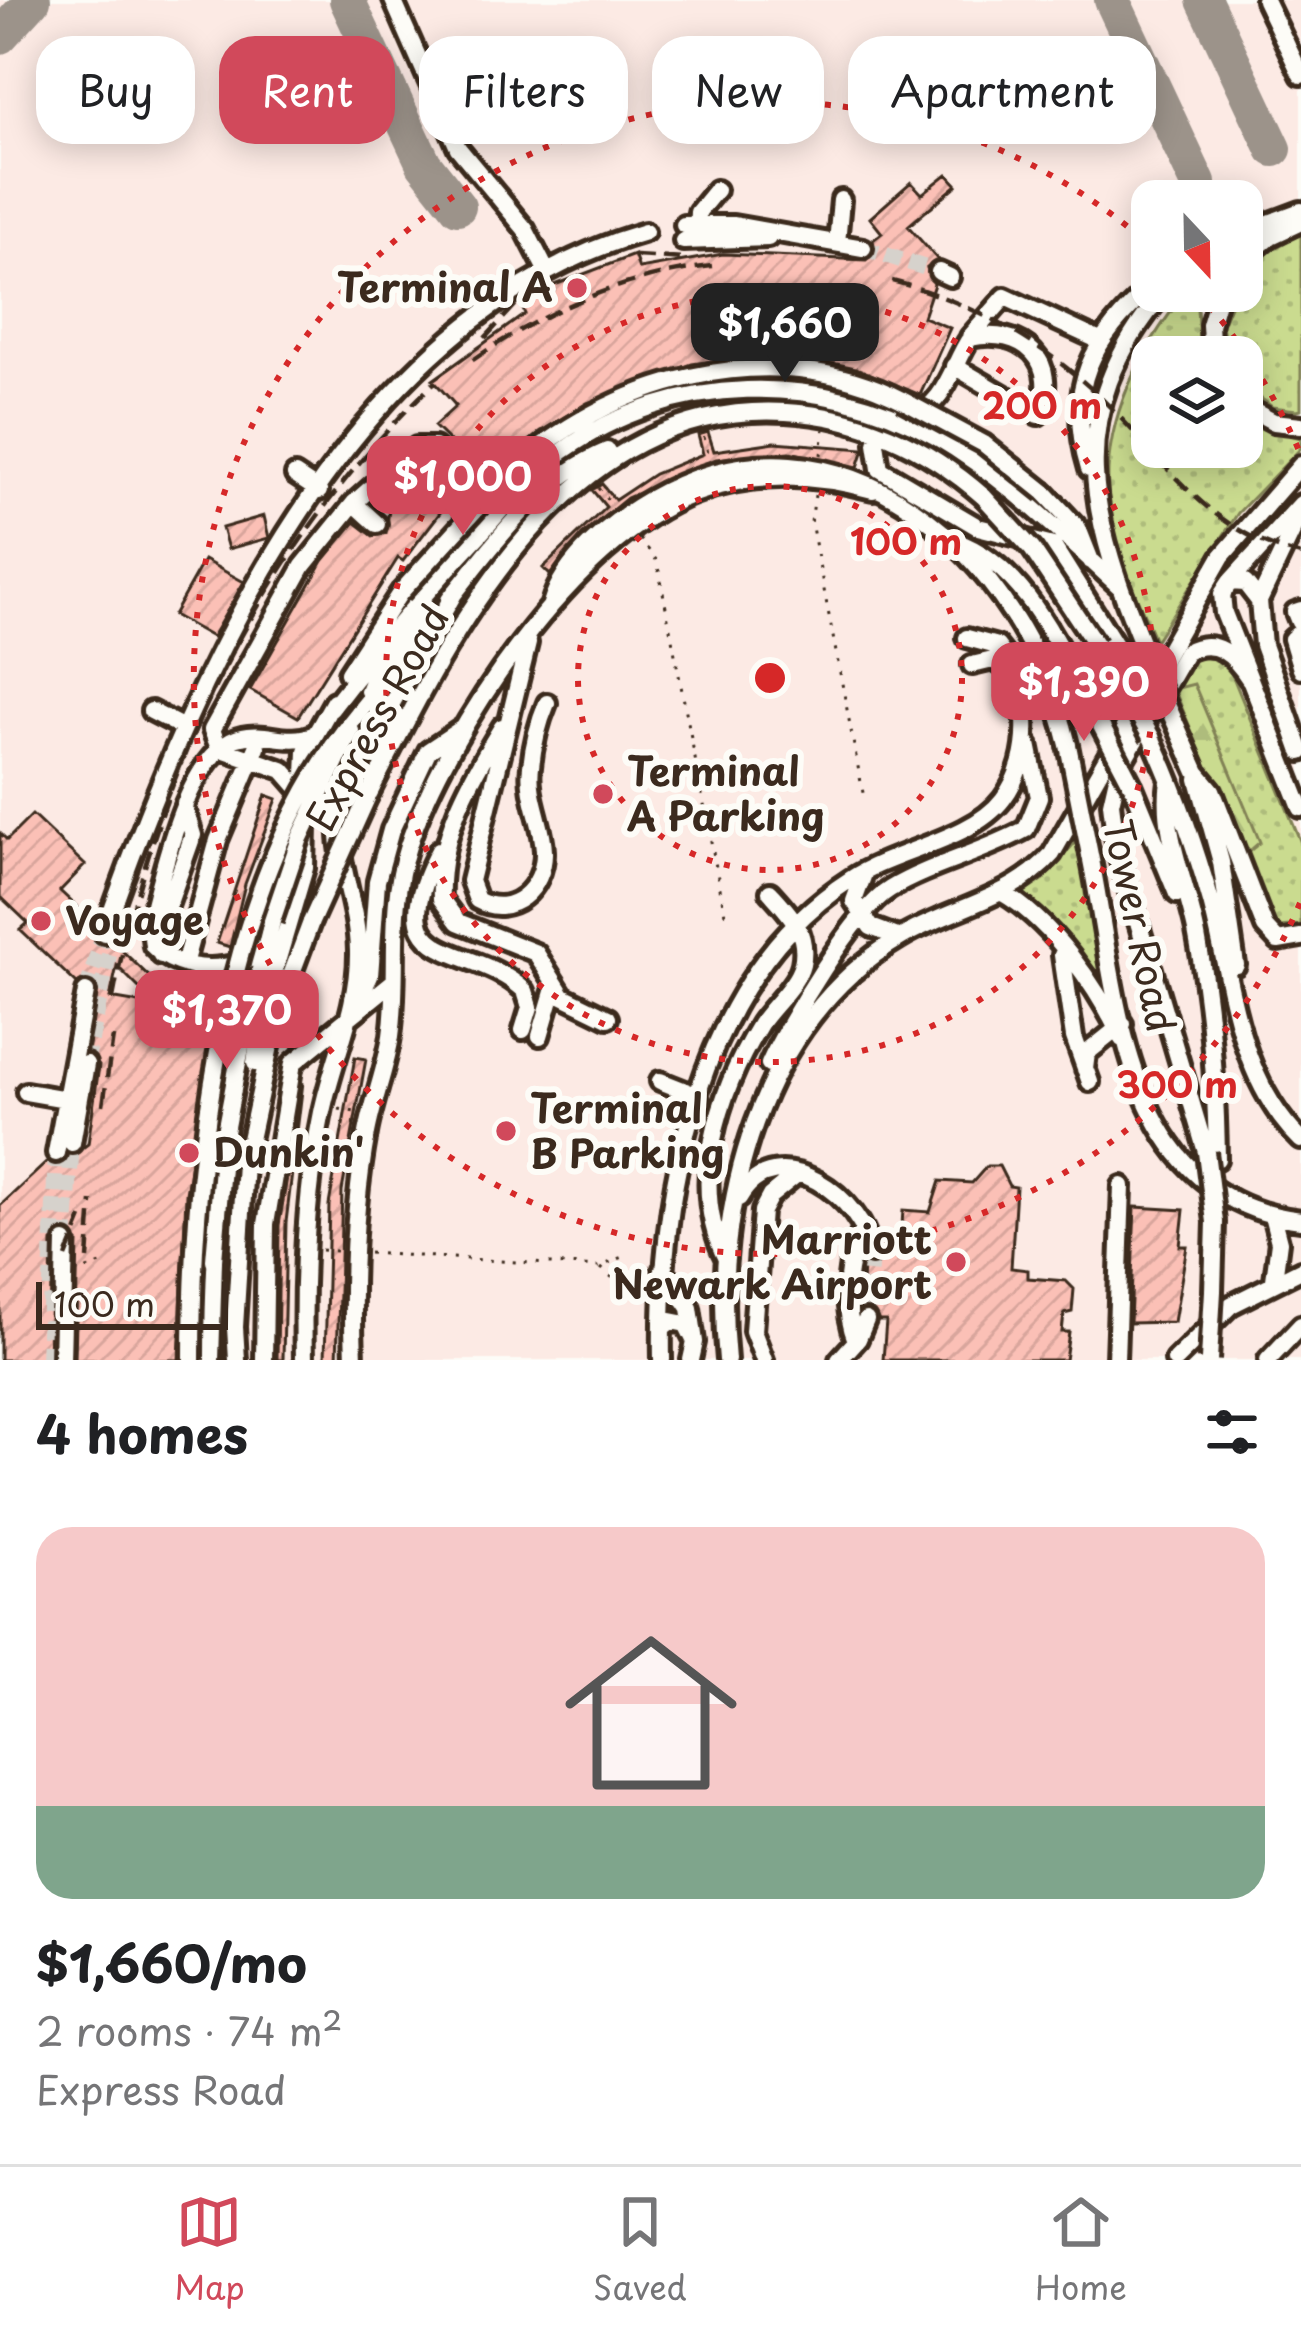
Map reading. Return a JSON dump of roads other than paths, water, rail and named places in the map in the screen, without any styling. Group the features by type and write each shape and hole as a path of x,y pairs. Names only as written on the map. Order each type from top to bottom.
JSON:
{"street":[{"path":"393,0 458,148 525,229 547,272"},
{"path":"1265,0 1301,75"},
{"path":"716,190 698,212 690,233 733,224 863,248"},
{"path":"837,243 841,200"},
{"path":"1263,225 1301,211"},
{"path":"1263,243 1301,222"},
{"path":"108,937 182,727 246,602 319,490 404,385 500,301 547,272 645,232"},
{"path":"914,428 942,392 970,338 1005,297 1098,340"},
{"path":"1131,307 1098,340 1082,394 1083,448 1101,533 1119,586 1197,772 1223,873 1245,1047"},
{"path":"1094,486 1107,392 1149,312"},
{"path":"954,366 1038,415 1048,378 1044,362 999,335 970,338"},
{"path":"331,709 359,652 400,593 463,520 555,433 617,399 707,374 798,372 877,388 963,431 1044,492 1078,528 1091,561"},
{"path":"211,1360 222,1156 305,868 304,759 331,709 407,610 555,457 594,432 696,396 800,391 846,398 892,415 951,446 1024,500 1119,586"},
{"path":"942,392 940,420 951,446"},
{"name":"Express Road","path":"236,1360 249,1142 264,1010 311,922 368,796 462,629 530,532 590,473 658,430 722,414 793,412 914,428 1040,559 1151,737 1206,884 1245,1047 1267,1099 1301,1140"},
{"path":"1263,416 1301,425"},
{"path":"304,1360 310,1188 323,1107 350,1014 358,952 338,846 340,801 504,507 572,468 658,430"},
{"path":"876,443 880,469 905,487 977,527 1053,546 1131,670"},
{"path":"304,793 283,770 219,748 212,736 215,719 303,566 354,503 402,455 424,445 438,450 504,507"},
{"path":"727,1360 726,1260 734,1206 781,1061 830,993 900,938 1001,892 1042,866 1222,556 1301,465"},
{"name":"Tower Road","path":"354,1360 359,1184 391,1036 393,919 403,863 424,807 468,724 551,604 627,524 725,484 818,472 873,490 943,536 986,577 1027,632 1052,687 1068,745 1121,1025 1148,1114 1180,1159 1218,1192 1272,1215 1301,1220"},
{"path":"295,475 319,490"},
{"path":"264,1010 265,948 300,838 382,663 478,536 482,507 477,488"},
{"path":"354,503 377,524"},
{"path":"1301,512 1230,582 1221,603 1301,808"},
{"path":"1258,601 1301,512"},
{"path":"943,536 974,548 994,563 1033,606 1133,788 1177,892 1208,1004"},
{"path":"1230,582 1245,583 1258,601 1272,676 1301,752"},
{"path":"192,1360 205,1137 250,925 288,819 326,753 455,592"},
{"path":"1299,624 1301,669"},
{"path":"532,630 470,881 470,891 487,905 505,909 522,901 543,859 531,783 546,742 547,703"},
{"path":"766,1096 764,1074 784,1032 862,916 890,890 1013,836 1034,819 1039,797 1012,672 997,646 967,638"},
{"path":"1208,1360 1216,1222 1211,1155 1117,851 1111,803 1116,776 1180,659 1196,647 1220,648 1250,680"},
{"path":"972,664 993,660 1012,672"},
{"path":"151,711 182,727"},
{"path":"508,716 470,780 419,897 419,919 429,940 447,955 518,985 530,1007 532,1033 555,985"},
{"path":"350,1014 370,976 377,881 391,830 428,751 468,724"},
{"path":"264,1010 218,970 161,955 149,934 159,889 203,765 219,748 240,737 286,742 315,734"},
{"path":"662,1360 669,1213 698,1096 719,1044 771,956 798,922 867,868 973,825 1002,801 1023,761 1026,737"},
{"path":"184,962 218,840 260,739"},
{"path":"1197,772 1212,790 1262,920 1278,941 1301,947"},
{"name":"Express Road","path":"1169,779 1165,808 1192,912 1208,1004 1211,1155"},
{"path":"1002,801 1012,799 1026,808 1013,836"},
{"path":"161,955 163,920 193,835 185,809"},
{"path":"1060,841 1089,825 1117,851"},
{"path":"448,834 440,879 447,910 470,928 536,953 555,985 575,1005 608,1018"},
{"path":"867,868 854,889 862,916 871,927 900,938"},
{"path":"159,889 176,876"},
{"path":"726,1260 712,1232 705,1179 745,1056 802,964 798,922 770,892"},
{"path":"1001,892 1059,948 1121,1025 1087,1053 1088,1076 1059,948"},
{"path":"1278,941 1301,938"},
{"path":"218,970 244,964 265,948"},
{"path":"771,956 788,964 792,981"},
{"path":"264,1360 266,1224 289,1078 300,1054 394,981"},
{"path":"64,1148 86,992"},
{"path":"719,1044 745,1056"},
{"path":"72,1100 86,1064"},
{"path":"660,1081 698,1096"},
{"path":"26,1092 72,1100"},
{"path":"734,1206 757,1179 797,1174 841,1194 871,1254"},
{"path":"764,1360 753,1331 762,1211 770,1196 797,1174"},
{"path":"1116,1360 1122,1186"},
{"path":"1272,1215 1280,1242 1274,1280"},
{"path":"856,1341 847,1318 849,1278 854,1246 863,1230"},
{"path":"62,1360 65,1242"},
{"path":"663,1269 690,1308 693,1351"},
{"path":"1175,1360 1222,1312 1274,1280 1301,1270"},
{"path":"662,1328 680,1319 693,1351"},
{"path":"839,1360 866,1320"},
{"path":"1268,1360 1301,1325"}],"tunnel":[{"path":"863,248 939,272"},
{"path":"86,992 104,933"},
{"path":"86,1064 112,941"},
{"path":"65,1242 72,1143"},
{"path":"48,1360 56,1153"},
{"path":"866,1320 871,1254"}],"railway":[{"path":"635,256 685,259"},
{"path":"473,360 586,298 648,278 712,266"},
{"path":"892,281 977,312 1030,342 1101,398 1213,512 1239,530 1301,555"},
{"path":"485,338 519,301"},
{"path":"113,998 157,828 226,665 269,588 319,515 374,446 435,382"},
{"path":"103,1105 113,1037"},
{"path":"88,1259 92,1201"},
{"path":"66,1257 82,1218"}],"place":[{"name":"Terminal A","path":"577,288"},
{"name":"Terminal A Parking","path":"603,794"},
{"name":"Voyage","path":"41,921"},
{"name":"Terminal B Parking","path":"506,1131"},
{"name":"Dunkin'","path":"189,1153"},
{"name":"Marriott Newark Airport","path":"956,1262"}]}
